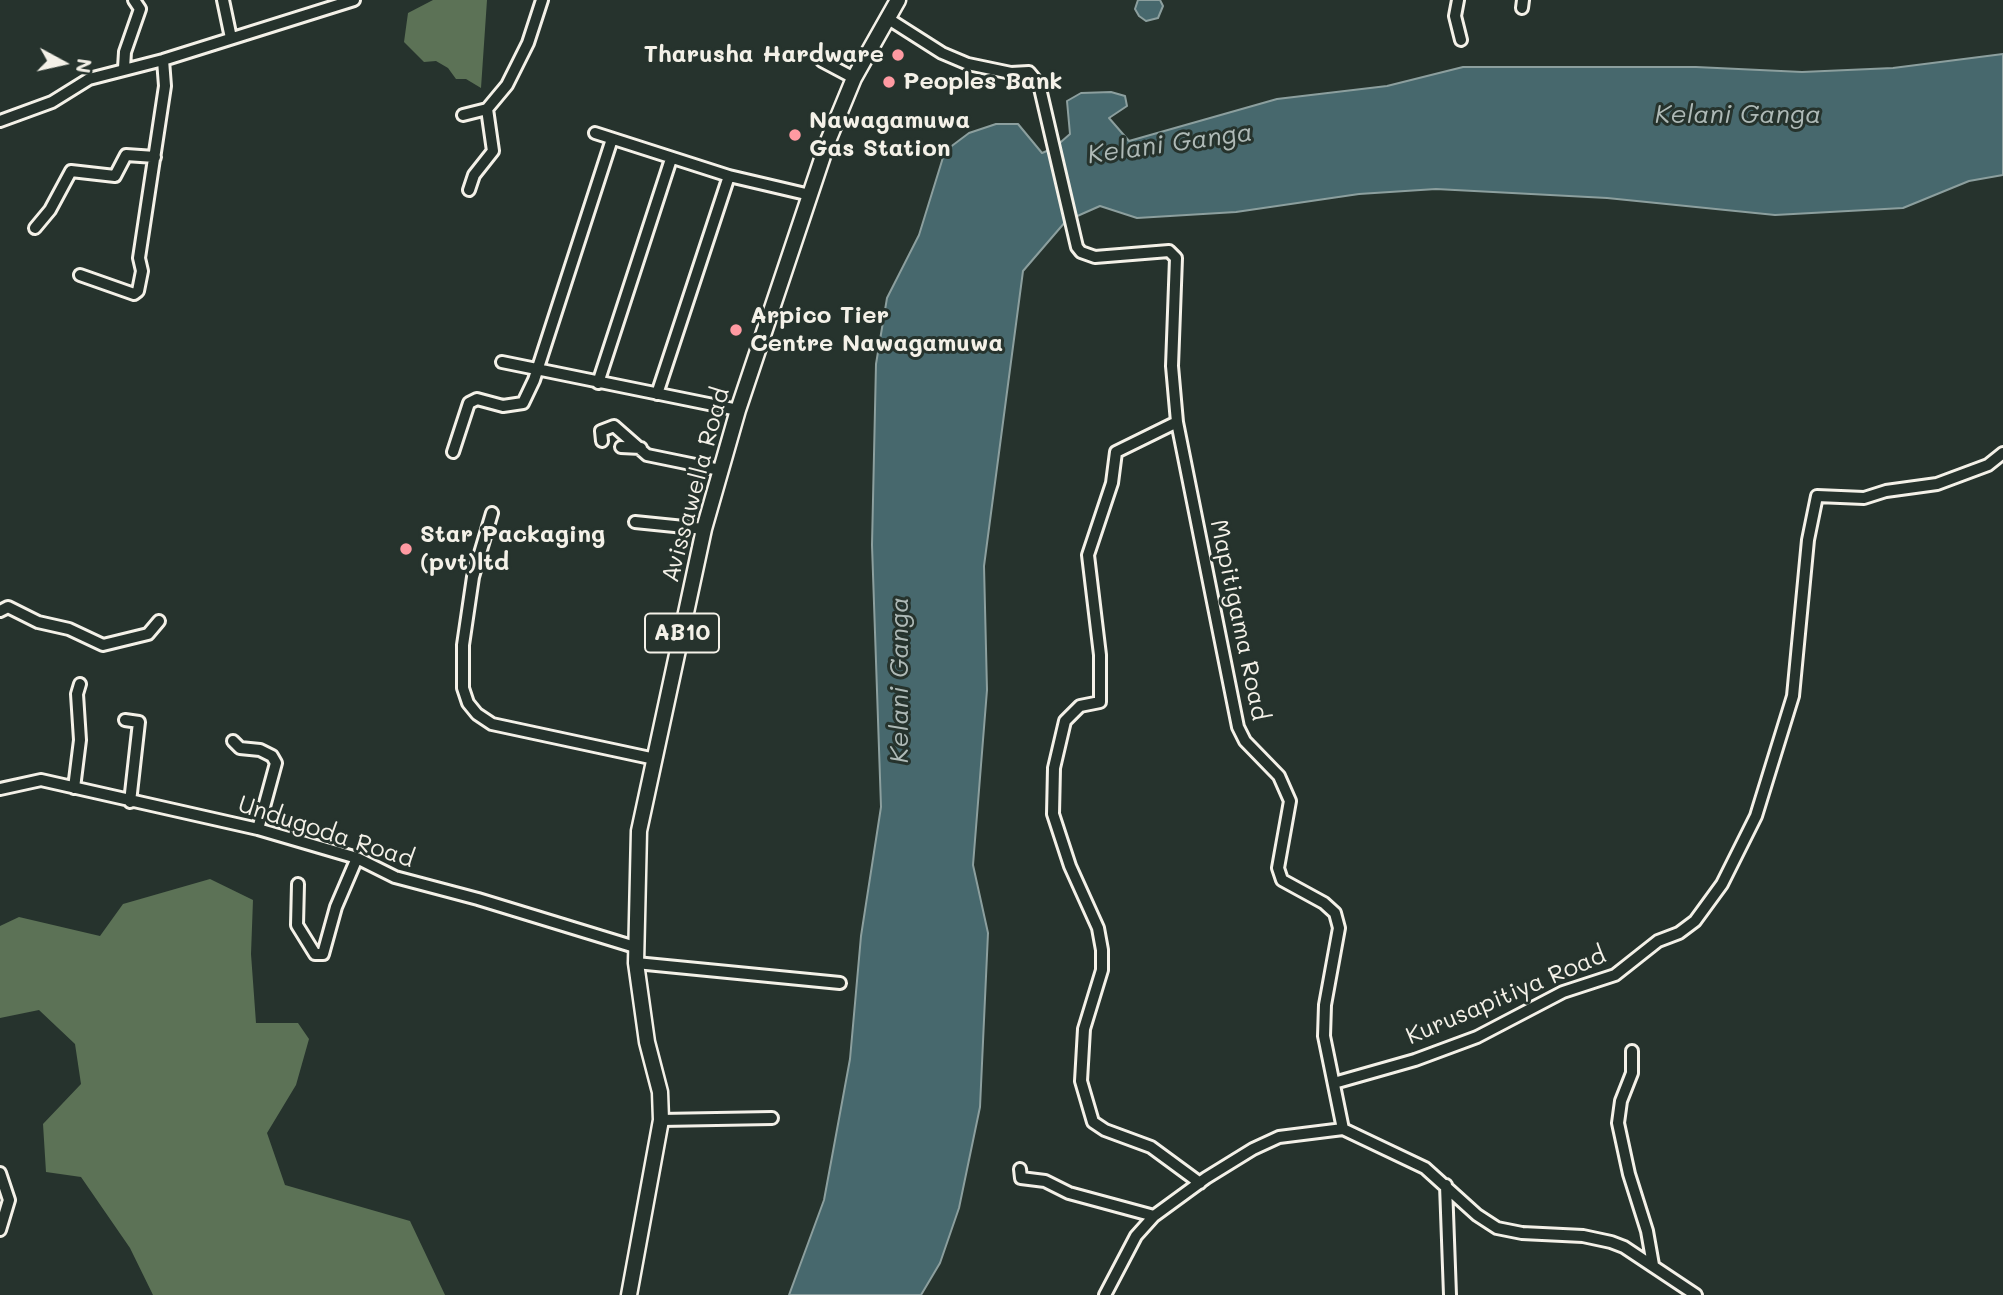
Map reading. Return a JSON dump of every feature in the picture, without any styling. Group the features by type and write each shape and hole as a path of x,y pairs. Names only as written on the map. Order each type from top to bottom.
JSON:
{"main road":[{"name":"Avissawella Road","path":"629,1295 662,1120 660,1091 647,1042 636,963 639,831 704,529 738,410 810,195 854,78 898,0"}],"street":[{"path":"124,68 125,52 140,9 135,0"},
{"path":"223,0 231,38"},
{"path":"0,121 52,102 89,79 163,60 354,0"},
{"path":"463,115 487,109 507,85 528,43 542,0"},
{"path":"1458,0 1455,16 1461,40"},
{"name":"Mapitigama Road","path":"887,18 942,53 968,64 1011,73 1029,72 1040,84 1077,247 1094,257 1169,251 1176,258 1172,366 1177,422 1238,727 1245,741 1279,776 1290,801 1278,868 1282,880 1335,913 1339,928 1325,1026 1343,1129"},
{"path":"80,275 134,293 138,291 142,271 139,258 165,86 163,60"},
{"path":"822,61 854,78"},
{"path":"469,190 474,175 493,151 487,109"},
{"path":"595,133 729,176 810,195"},
{"path":"453,452 469,403 477,399 503,406 523,403 537,370 612,139"},
{"path":"35,228 50,210 71,171 115,176 126,155 155,157"},
{"path":"598,383 671,159"},
{"path":"657,394 729,176"},
{"path":"502,362 738,410"},
{"path":"1177,422 1116,452 1112,483 1088,555 1100,655 1100,702 1080,706 1065,721 1054,768 1053,814 1070,866 1098,928 1102,950 1102,970 1084,1029 1081,1081 1093,1122 1105,1130 1152,1147 1200,1183"},
{"path":"601,441 600,431 614,426 647,454 669,461 720,470"},
{"path":"621,447 641,448"},
{"name":"Kurusapitiya Road","path":"1334,1083 1415,1060 1477,1037 1563,992 1615,975 1658,941 1679,933 1695,921 1722,884 1756,816 1793,696 1808,540 1817,496 1864,498 1886,491 1937,484 1987,465 2003,453"},
{"path":"492,513 474,577 463,645 463,688 468,703 477,714 492,724 655,759"},
{"path":"635,522 704,529"},
{"path":"0,611 8,607 38,622 69,629 103,645 148,634 159,621"},
{"path":"74,788 80,740 77,694 80,684"},
{"path":"125,720 139,722 130,802"},
{"path":"233,741 240,748 260,750 272,756 276,763 258,829"},
{"name":"Undugoda Road","path":"0,789 41,780 258,829 357,859 394,877 635,947"},
{"path":"298,884 297,925 315,954 323,954 336,907 357,859"},
{"path":"636,963 841,983"},
{"path":"1632,1051 1632,1073 1621,1101 1618,1123 1629,1174 1647,1231 1653,1265"},
{"path":"662,1120 772,1118"},
{"path":"1105,1295 1129,1247 1154,1216 1200,1183 1253,1149 1279,1137 1343,1129 1425,1168 1477,1215 1497,1228 1522,1234 1597,1238 1624,1247 1696,1295"},
{"path":"1020,1169 1021,1178 1045,1181 1069,1193 1154,1216"},
{"path":"0,1173 9,1200 0,1230"},
{"path":"1446,1185 1450,1295"}],"green space":[{"path":"433,0 487,0 481,88 466,79 456,79 448,68 436,61 424,62 404,42 408,13"},
{"path":"210,879 253,900 251,954 256,1023 298,1023 309,1039 296,1085 267,1133 285,1185 410,1221 445,1295 153,1295 130,1248 81,1177 46,1172 43,1124 81,1084 75,1044 39,1010 0,1018 0,926 19,917 100,936 123,904"}],"water":[{"path":"1138,0 1160,0 1163,6 1158,18 1146,21 1139,16 1135,9"},
{"name":"Kelani Ganga","path":"2003,54 2003,175 1969,181 1903,208 1775,215 1607,198 1436,189 1359,194 1236,212 1137,218 1100,206 1066,221 1023,271 984,566 987,690 973,865 988,933 980,1107 959,1208 940,1263 921,1295 789,1295 824,1200 850,1059 861,936 881,807 872,545 876,364 887,298 919,235 945,151 969,133 996,124 1018,124 1042,153 1054,148 1070,134 1067,101 1081,93 1111,92 1125,96 1127,106 1109,118 1129,141 1277,99 1387,86 1463,67 1696,67 1802,72 1893,68"}],"place":[{"name":"Tharusha Hardware","path":"898,55"},
{"name":"Peoples Bank","path":"889,82"},
{"name":"Nawagamuwa Gas Station","path":"795,135"},
{"name":"Arpico Tier Centre Nawagamuwa","path":"736,330"},
{"name":"Star Packaging (pvt)ltd","path":"406,549"}]}
